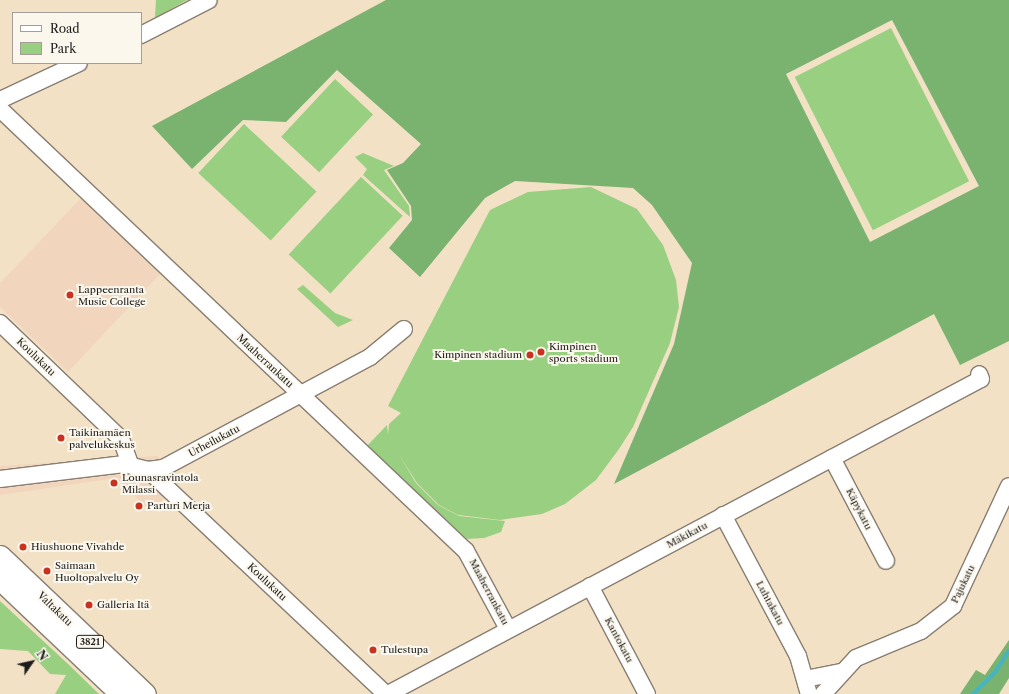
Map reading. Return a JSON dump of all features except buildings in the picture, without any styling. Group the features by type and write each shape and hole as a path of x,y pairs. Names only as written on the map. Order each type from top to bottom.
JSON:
{"main road":[{"name":"Valtakatu","path":"0,556 144,694"},
{"name":"Valtakatu","path":"0,579 121,694"}],"street":[{"path":"142,34 209,0"},
{"path":"0,100 78,64"},
{"name":"Maaherrankatu","path":"0,109 466,551 508,629"},
{"name":"Koulukatu","path":"0,323 121,438 130,464"},
{"name":"Urheilukatu","path":"148,470 163,468 370,356 404,328"},
{"name":"Mäkikatu","path":"387,694 981,379 979,374"},
{"name":"Käpykatu","path":"832,458 886,561"},
{"path":"0,479 130,464 148,470"},
{"name":"Koulukatu","path":"148,470 387,694"},
{"name":"Pajukatu","path":"823,694 840,672 856,658 921,631 953,606 1009,486"},
{"name":"Luhtakatu","path":"723,515 798,656 807,687"},
{"name":"Kantokatu","path":"590,586 647,694"},
{"name":"Pajukatu","path":"807,687 840,672"}],"shaded area":[{"name":"Lappeenranta Music College","path":"81,198 161,273 68,372 0,307 0,283"},
{"path":"157,456 182,480 151,512 116,478 0,495 0,466"}],"green space":[{"path":"156,0 187,0 155,18"},
{"path":"386,0 1009,0 1009,341 960,365 934,314 614,484 674,344 692,263 652,205 633,188 515,181 485,198 420,277 389,248 412,220 411,206 387,170 403,163 421,144 337,70 286,122 243,120 192,169 152,126","holes":["892,20 979,186 870,242 786,74"]},
{"path":"891,28 969,181 873,230 795,77"},
{"path":"335,79 373,114 319,172 281,137"},
{"path":"244,124 316,192 271,241 198,173"},
{"path":"363,153 394,166 384,170 409,206 410,217 363,175 367,169 355,157"},
{"path":"361,177 403,216 330,293 289,255"},
{"name":"Kimpinen sports stadium","path":"591,187 637,209 663,245 676,280 679,307 670,343 633,427 596,480 565,504 542,514 500,520 458,515 439,505 417,483 398,453 416,483 438,505 459,516 505,521 501,532 484,538 467,539 367,446 387,425 388,435 389,424 401,413 388,406 490,210 528,192"},
{"path":"303,285 335,313 353,320 338,327 297,289"},
{"path":"0,601 99,694 55,694 66,675 50,674 28,651 0,649"},
{"path":"1009,640 1009,678 999,694 960,694 976,670 985,675"}],"waterway":[{"path":"973,694 994,674 1009,651"}],"place":[{"name":"Lappeenranta Music College","path":"70,295"},
{"name":"Kimpinen sports stadium","path":"541,352"},
{"name":"Kimpinen stadium","path":"530,355"},
{"name":"Taikinamäen palvelukeskus","path":"61,438"},
{"name":"Lounasravintola Milassi","path":"114,483"},
{"name":"Parturi Merja","path":"139,506"},
{"name":"Hiushuone Vivahde","path":"23,547"},
{"name":"Saimaan Huoltopalvelu Oy","path":"47,571"},
{"name":"Galleria Itä","path":"89,605"},
{"name":"Tulestupa","path":"373,650"}]}
